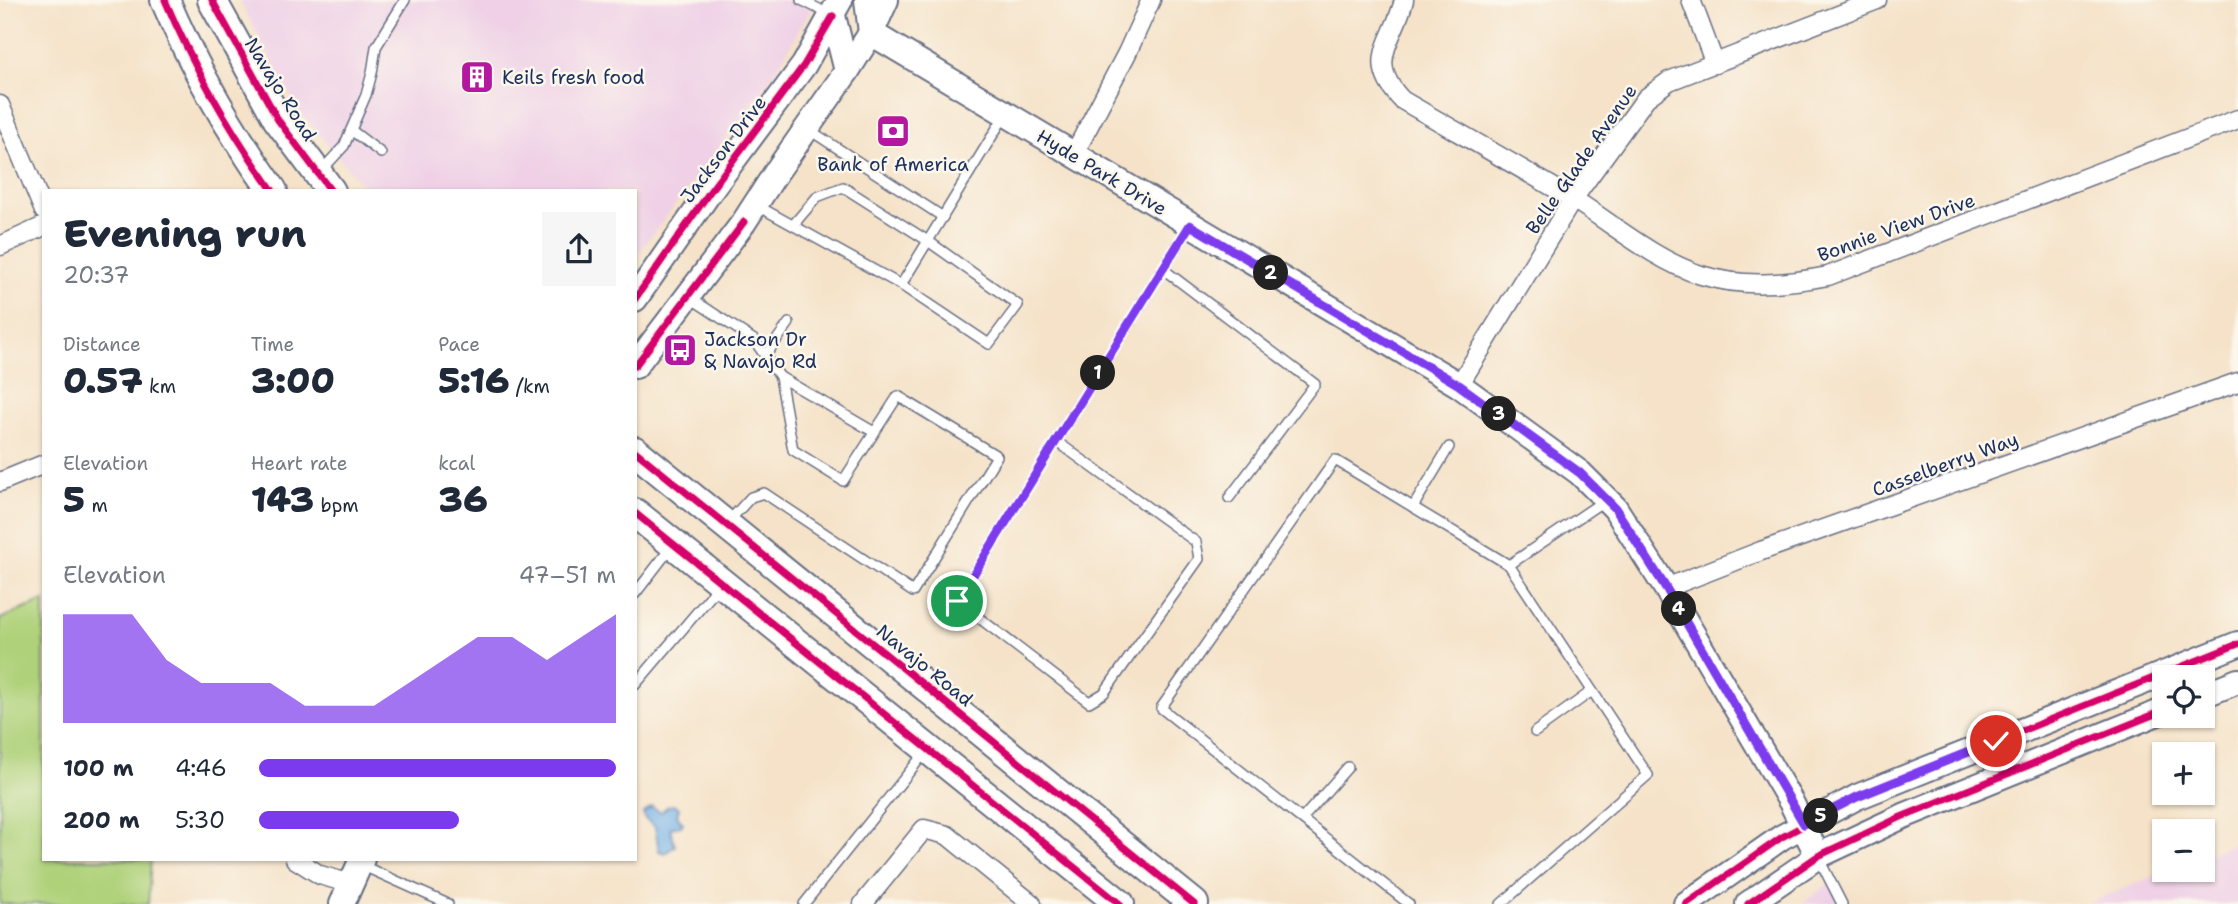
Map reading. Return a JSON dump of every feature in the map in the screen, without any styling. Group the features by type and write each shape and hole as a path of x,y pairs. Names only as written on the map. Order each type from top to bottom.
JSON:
{"main road":[{"path":"165,0 183,42 236,138 272,189"},
{"name":"Navajo Road","path":"212,0 278,120 324,183"},
{"path":"867,0 871,33"},
{"path":"637,363 755,204 847,71 871,33 886,0"},
{"path":"836,8 847,71"},
{"name":"Jackson Drive","path":"637,296 711,190 797,75 836,8"},
{"name":"Hyde Park Drive","path":"871,33 1459,385 1580,473 1615,508 1666,588 1804,824 1818,856"},
{"name":"Navajo Road","path":"637,453 1194,904"},
{"path":"637,515 1121,904"},
{"path":"1686,904 1804,824 1857,797 2238,644"},
{"path":"2215,690 2238,681"},
{"path":"1748,904 1818,856 1901,817 2152,715"}],"street":[{"path":"1073,156 1128,52 1151,0"},
{"name":"Bonnie View Drive","path":"1404,0 1401,14 1384,51 1382,70 1390,87 1402,100 1573,200 1667,260 1700,275 1730,282 1799,282 1828,276 2238,119"},
{"path":"1691,0 1715,64"},
{"name":"Belle Glade Avenue","path":"1459,385 1573,200 1646,98 1669,81 1877,0"},
{"path":"0,105 42,206"},
{"path":"0,246 42,227"},
{"name":"Casselberry Way","path":"1666,588 1772,547 2238,382"},
{"path":"0,482 42,465"},
{"path":"863,904 924,829 947,835 1032,904"},
{"path":"298,861 320,875 353,878"}],"lane":[{"path":"324,183 344,146 366,95 376,47 405,0"},
{"path":"801,0 836,8"},
{"path":"901,285 1006,115"},
{"path":"807,128 943,217"},
{"path":"351,130 381,153"},
{"path":"755,204 901,285 989,344 1018,305 843,187 817,197 793,225"},
{"path":"1056,441 1196,542 1199,559 1104,693 1089,702 957,601 1056,441 1163,269 1190,225"},
{"path":"1163,269 1315,384 1229,498"},
{"path":"688,296 754,340 780,377 874,432"},
{"path":"765,356 789,323"},
{"path":"726,525 751,497 764,493 913,592 997,456 898,396 843,481 793,450 780,377"},
{"path":"1413,507 1450,447"},
{"path":"1409,904 1161,708 1335,460 1509,565 1648,775 1500,904"},
{"path":"1509,565 1606,499"},
{"path":"637,591 673,544"},
{"path":"637,683 721,583"},
{"path":"1535,732 1592,691"},
{"path":"804,904 927,750"},
{"path":"1302,819 1348,767"},
{"path":"1818,856 1842,904"},
{"path":"353,878 449,904"}],"shaded area":[{"path":"239,0 816,0 774,74 637,255 637,189 365,189 299,111"},
{"path":"2238,842 2238,904 2086,904 2152,877 2152,882 2215,882 2215,851"},
{"path":"1834,879 1851,904 1802,904"}],"green space":[{"path":"42,602 42,861 151,861 148,904 0,904 0,619"}],"water":[{"path":"675,805 679,808 677,815 683,823 670,828 675,846 665,853 659,851 655,827 645,819 643,813 652,807 661,812 668,806"}],"cycle path":[{"path":"165,0 214,98 272,189"},
{"path":"212,0 278,120 330,189"},
{"path":"637,296 711,190 804,65 833,16"},
{"path":"637,363 744,222"},
{"path":"637,453 1194,904"},
{"path":"637,515 1120,904"},
{"path":"1686,904 1782,837 1857,797 2238,644"},
{"path":"1748,904 1818,856 1901,817 2152,715"}],"place":[{"name":"Keils fresh food","path":"477,77"},
{"name":"Bank of America","path":"893,131"},
{"name":"Jackson Dr & Navajo Rd","path":"680,350"}],"route":[{"path":"957,601 1190,225 1459,385 1580,473 1615,508 1666,588 1804,824 1857,797 1996,741"}]}
